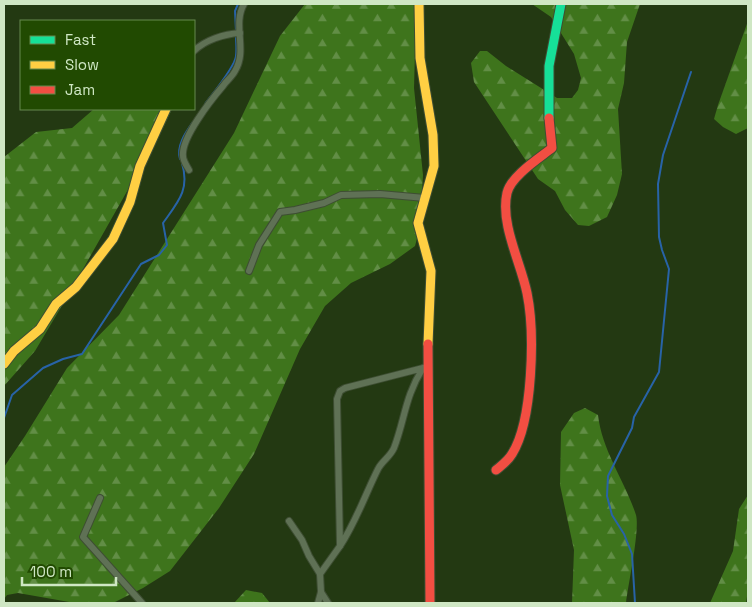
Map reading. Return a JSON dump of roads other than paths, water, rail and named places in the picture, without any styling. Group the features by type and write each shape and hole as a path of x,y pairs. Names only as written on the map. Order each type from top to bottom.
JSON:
{"street":[{"path":"189,170 183,158 183,151 188,136 222,87 235,72 241,58 239,19 244,4"},
{"path":"419,4 420,58 433,135 434,166 418,223 431,271 425,367 430,603"},
{"path":"496,470 504,465 514,451 520,432 532,355 531,320 508,222 507,192 511,183 552,148 547,95 549,65 561,4"},
{"path":"195,50 201,44 240,33"},
{"path":"4,364 14,351 40,328 56,304 76,287 113,239 130,202 140,166 166,110"},
{"path":"249,271 259,245 280,212 324,203 341,195 380,194 425,198"},
{"path":"340,546 337,399 340,391 345,388 425,367"},
{"path":"320,574 348,534 379,467 389,458 413,384 425,367"},
{"path":"100,498 83,537 142,603"},
{"path":"290,521 320,574 321,592 318,603"},
{"path":"321,592 328,603"}],"waterway":[{"path":"236,31 235,11 238,4"},
{"path":"205,104 235,61 236,36"},
{"path":"635,603 632,554 624,534 612,515 607,496 608,476 632,428 634,417 659,372 669,269 659,237 658,184 663,155 691,72"},
{"path":"180,159 179,149 193,122"},
{"path":"4,418 12,395 43,368 63,359 82,354 141,264 159,255 167,245 163,223 181,195 185,181 182,163"}]}
